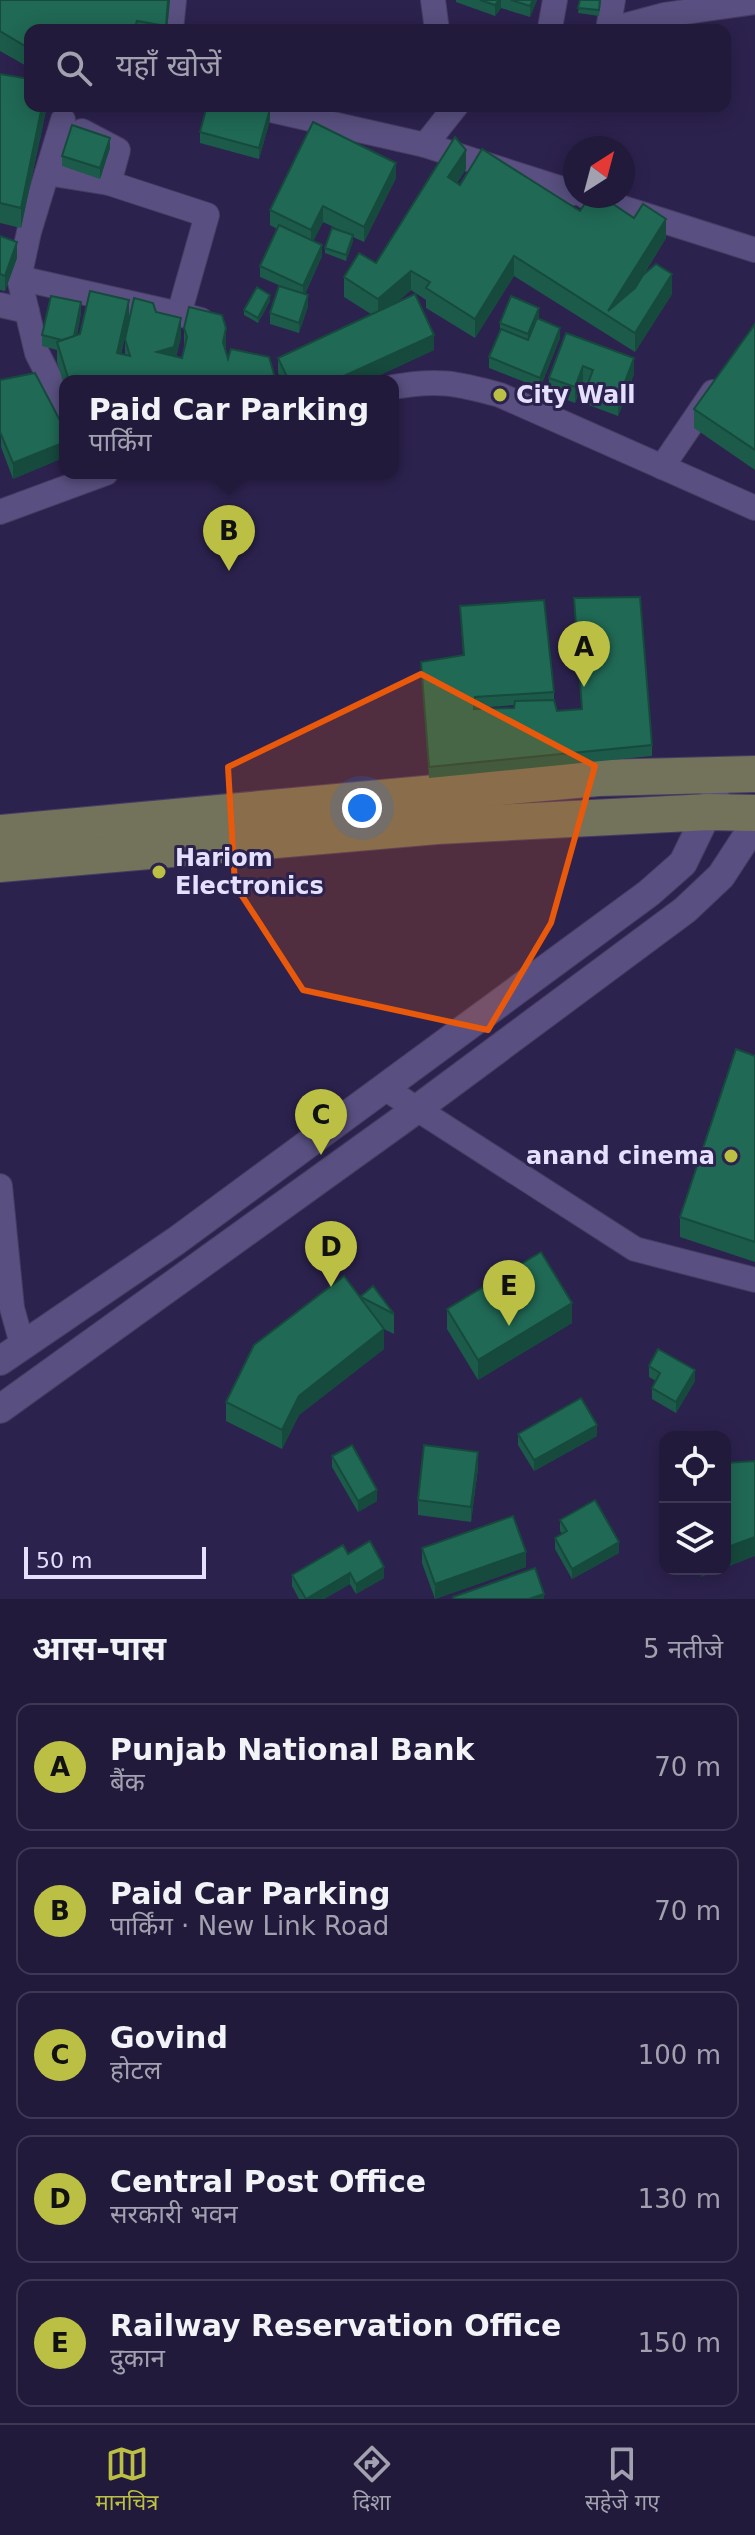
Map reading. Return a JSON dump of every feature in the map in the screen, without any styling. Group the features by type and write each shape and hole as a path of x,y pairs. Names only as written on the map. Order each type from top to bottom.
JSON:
{"main road":[{"path":"0,833 598,778 739,774"},
{"path":"0,864 437,826 709,812 755,813"}],"street":[{"path":"172,24 174,0"},
{"path":"433,0 436,24"},
{"path":"553,24 555,0"},
{"path":"609,24 613,0"},
{"path":"630,24 664,15 755,2"},
{"path":"279,112 425,145 563,189"},
{"path":"425,145 451,112"},
{"path":"59,396 37,353 19,278 47,173 59,113 118,150 109,183"},
{"path":"19,278 190,317 207,215 109,183 47,173"},
{"path":"623,208 755,250"},
{"path":"0,305 27,311"},
{"path":"662,467 730,367"},
{"path":"399,386 427,381 462,384 500,395 755,508"},
{"path":"0,512 85,479"},
{"path":"0,1186 11,1353 176,1241 649,893 683,863 709,812 739,774"},
{"path":"0,1409 417,1109 685,910 721,876 755,824"},
{"path":"386,1089 635,1249 755,1280"}],"highlighted area":[{"path":"421,674 595,766 551,923 488,1030 303,990 235,885 228,767"}],"building":[{"path":"0,0 168,0 166,24 137,21 136,24 24,24 24,45 0,31"},
{"path":"480,0 499,0 495,5"},
{"path":"511,0 533,0 530,6"},
{"path":"580,0 600,0 599,10 578,8"},
{"path":"0,74 24,78 24,112 41,112 21,208 0,203"},
{"path":"205,112 269,112 259,148 200,132"},
{"path":"313,122 396,163 364,227 323,206 311,230 270,210"},
{"path":"72,125 110,138 100,168 62,156"},
{"path":"455,137 466,150 448,177 460,185 482,149 563,200 563,208 580,211 582,208 619,208 634,218 643,204 666,219 608,311 635,288 643,275 656,264 672,274 635,333 514,256 475,319 426,288 430,282 411,271 378,299 344,277 359,253 376,263"},
{"path":"279,225 322,245 303,286 260,266"},
{"path":"332,228 353,235 346,255 325,248"},
{"path":"0,236 17,242 5,276 0,274"},
{"path":"279,286 308,295 299,323 270,313"},
{"path":"257,287 270,295 258,318 244,310"},
{"path":"90,291 129,300 117,353 130,356 125,339 134,298 153,303 156,312 181,318 174,347 157,352 182,358 189,307 222,315 226,328 223,342 228,359 231,349 269,357 274,375 67,375 57,342 80,334"},
{"path":"415,294 434,335 346,375 286,375 278,358"},
{"path":"51,296 81,302 74,336 62,340 42,335"},
{"path":"511,296 539,308 528,334 500,323"},
{"path":"537,318 560,328 540,378 489,357 501,329 528,340"},
{"path":"755,324 755,450 694,409"},
{"path":"566,333 634,358 618,400 586,389 593,370 583,366 575,387 549,378"},
{"path":"35,373 59,419 59,444 13,463 0,432 0,380"},
{"path":"640,597 652,745 429,767 421,662 464,655 460,606 544,600 554,692 475,697 474,709 514,708 515,701 554,700 557,711 582,709 574,598"},
{"name":"anand cinema","path":"736,1049 755,1056 755,1242 680,1217"},
{"path":"541,1252 572,1303 478,1360 447,1309"},
{"path":"344,1276 384,1329 299,1396 282,1430 226,1402 254,1345"},
{"path":"373,1286 394,1314 360,1297"},
{"path":"658,1349 695,1370 676,1402 652,1388 660,1373 649,1366"},
{"path":"581,1398 597,1425 534,1460 518,1434"},
{"path":"352,1445 377,1490 358,1501 332,1456"},
{"path":"424,1445 478,1452 471,1507 418,1500"},
{"path":"755,1461 755,1537 731,1546 731,1503 731,1463"},
{"path":"595,1500 619,1542 572,1569 555,1538 567,1531 560,1520"},
{"path":"513,1516 526,1552 435,1584 422,1548"},
{"path":"370,1541 384,1567 356,1584 350,1573 306,1599 292,1575 343,1545 348,1554"},
{"path":"535,1568 544,1594 529,1599 453,1597"}],"place":[{"name":"City Wall","path":"500,395"},
{"name":"Paid Car Parking","path":"229,571"},
{"name":"Punjab National Bank","path":"584,687"},
{"name":"Hariom Electronics","path":"159,872"},
{"name":"Govind","path":"321,1155"},
{"name":"anand cinema","path":"731,1156"},
{"name":"Central Post Office","path":"331,1287"},
{"name":"Railway Reservation Office","path":"509,1326"}]}
